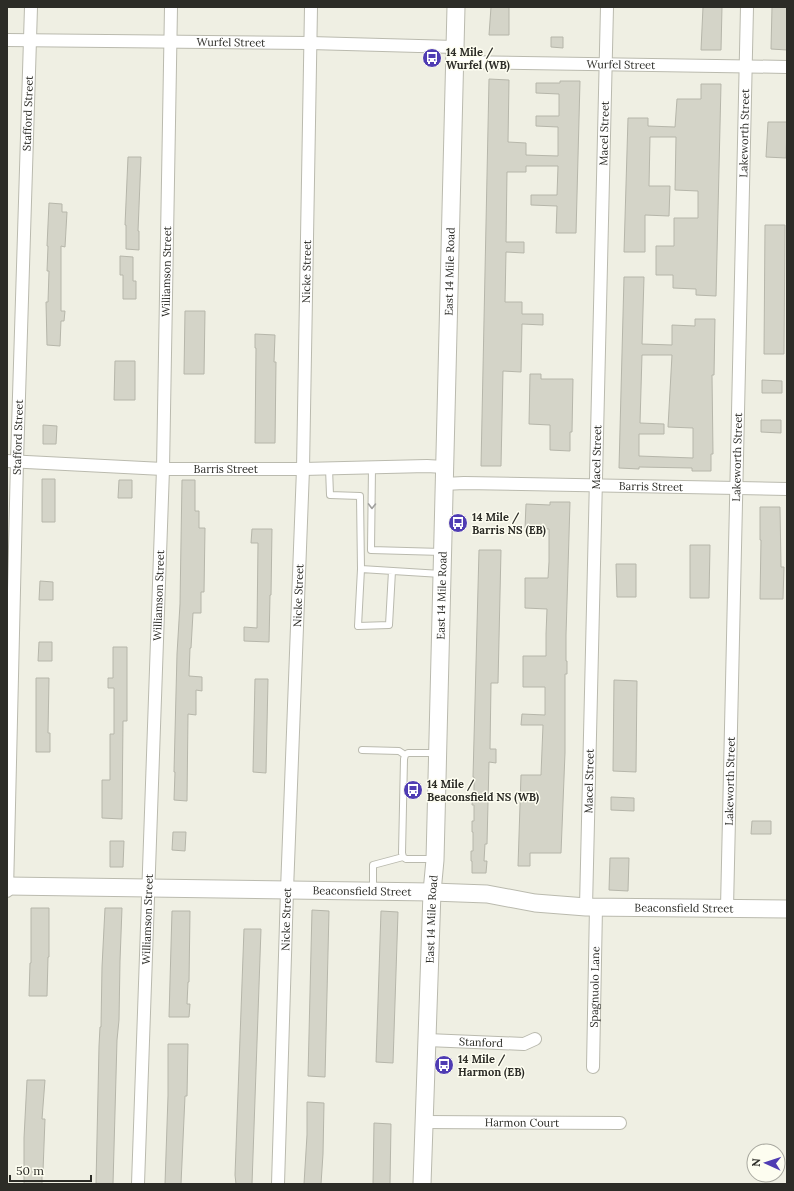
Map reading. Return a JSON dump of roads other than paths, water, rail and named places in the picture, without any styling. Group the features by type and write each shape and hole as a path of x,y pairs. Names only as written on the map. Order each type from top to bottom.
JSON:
{"main road":[{"name":"East 14 Mile Road","path":"422,1184 432,892 435,860 456,7"},
{"name":"Beaconsfield Street","path":"7,886 432,892 487,894 535,904 591,907 787,909"}],"street":[{"name":"Stafford Street","path":"7,891 12,461 31,7"},
{"name":"Williamson Street","path":"138,1184 163,468 171,7"},
{"name":"Nicke Street","path":"278,1184 287,890 303,468 311,7"},
{"name":"Macel Street","path":"591,907 596,485 607,7"},
{"name":"Lakeworth Street","path":"727,908 747,7"},
{"name":"Wurfel Street","path":"7,40 310,43 455,54 473,61 787,67"},
{"name":"Barris Street","path":"12,461 163,468 444,467"},
{"name":"Barris Street","path":"444,484 596,485 787,490"},
{"name":"Spagnuolo Lane","path":"591,907 593,1067"},
{"name":"Stanford","path":"427,1040 524,1044 535,1039"},
{"name":"Harmon Court","path":"424,1122 620,1123"}],"lane":[{"path":"372,467 371,550 442,552"},
{"path":"329,468 330,495 360,496 361,569 358,626 390,625 392,571"},
{"path":"361,569 442,574"},
{"path":"362,750 399,751 405,755 437,753"},
{"path":"403,857 405,755"},
{"path":"373,891 373,865 403,857 435,860"}],"place":[{"name":"14 Mile / Wurfel (WB)","path":"432,58"},
{"name":"14 Mile / Barris NS (EB)","path":"458,523"},
{"name":"14 Mile / Beaconsfield NS (WB)","path":"413,790"},
{"name":"14 Mile / Harmon (EB)","path":"444,1065"}]}
